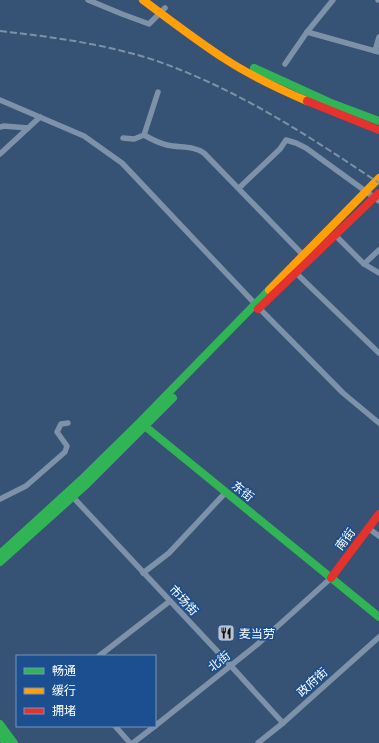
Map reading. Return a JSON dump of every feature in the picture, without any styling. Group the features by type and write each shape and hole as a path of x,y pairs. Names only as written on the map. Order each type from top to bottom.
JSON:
{"main road":[{"path":"143,0 163,10 259,71 331,103 379,121"},
{"path":"154,0 184,31 256,77 335,113 379,130"},
{"path":"0,562 143,424 257,306 303,255 379,178"},
{"path":"257,306 296,273 377,197"},
{"name":"东街","path":"143,424 379,617"},
{"path":"0,554 70,495"},
{"name":"南街","path":"331,578 379,514"},
{"path":"0,724 14,743"},
{"path":"0,735 6,743"}],"street":[{"path":"88,0 149,24 163,10"},
{"path":"285,64 333,0"},
{"path":"308,32 377,51 379,37"},
{"path":"144,135 158,92"},
{"path":"0,100 84,136 122,163 257,306 343,393 379,423"},
{"path":"0,154 40,117"},
{"path":"0,127 28,128"},
{"path":"123,138 134,139 144,135"},
{"path":"144,135 154,141 168,145 190,147 200,150 208,156 303,255"},
{"path":"238,188 280,149 286,140 306,148 365,192 377,197"},
{"path":"335,235 364,264 379,273"},
{"path":"364,264 379,250"},
{"path":"296,273 379,353"},
{"path":"0,500 26,486 65,452 67,446 57,432 61,424 68,423"},
{"path":"143,573 169,553 226,492"},
{"name":"市场街","path":"70,495 283,723"},
{"path":"368,528 379,536"},
{"name":"北街","path":"156,725 259,643 331,578"},
{"path":"100,655 170,601"},
{"name":"政府街","path":"258,743 283,723 379,637"},
{"path":"116,727 130,743"},
{"name":"北街","path":"133,743 154,727"}],"railway":[{"path":"0,31 60,39 118,50 157,61 187,73 272,115 379,183"}],"traffic: fast":[{"path":"254,68 331,103 379,121"},
{"path":"0,554 81,480 269,290"},
{"path":"0,562 87,484 173,398"},
{"path":"141,423 379,617"},
{"path":"0,724 14,743"},
{"path":"0,735 6,743"}],"traffic: slow":[{"path":"143,0 194,38 235,65 265,82 307,101"},
{"path":"269,290 379,178"}],"traffic: jam":[{"path":"307,101 379,130"},
{"path":"258,309 379,193"},
{"path":"331,578 379,514"}],"place":[{"name":"麦当劳","path":"226,633"}]}
